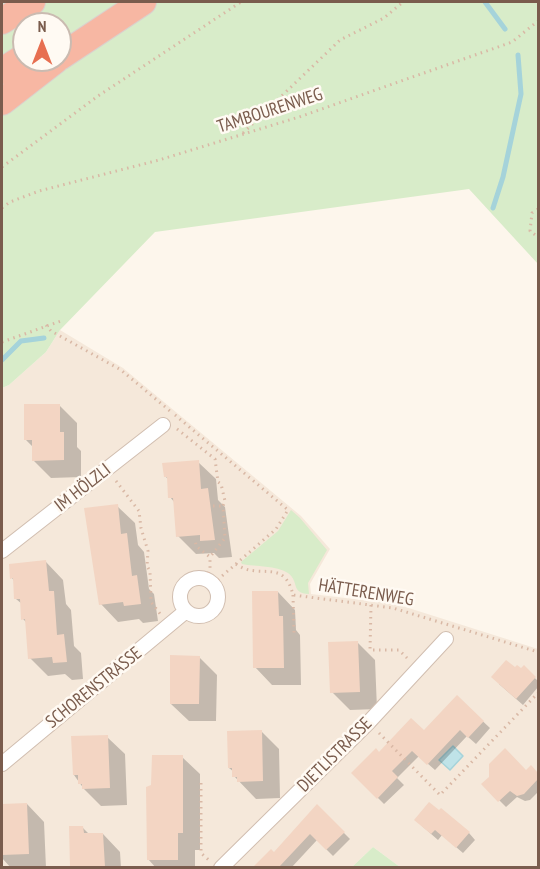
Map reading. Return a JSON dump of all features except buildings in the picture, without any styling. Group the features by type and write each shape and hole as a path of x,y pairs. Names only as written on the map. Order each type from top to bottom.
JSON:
{"highway":[{"path":"2,21 32,2"},
{"path":"72,28 115,2"},
{"path":"72,49 144,2"},
{"path":"2,102 41,72"}],"street":[{"name":"IM HÖLZLI","path":"2,551 163,425"},
{"path":"196,577 210,581 218,590 218,602 211,612 200,616 186,611 180,602 181,589 190,579 196,577"},
{"name":"SCHORENSTRASSE","path":"2,764 186,611"},
{"name":"DIETLISTRASSE","path":"215,864 368,723 446,639"}],"path":[{"path":"2,167 98,96 241,2"},
{"path":"242,134 340,40 384,18 402,2"},
{"name":"TAMBOURENWEG","path":"2,208 9,202 39,190 159,160 299,117 512,42 538,21"},
{"path":"538,209 532,213 530,231 538,237"},
{"path":"2,342 64,320"},
{"path":"46,326 121,370 288,510 276,529 235,564 210,581"},
{"path":"178,430 215,459 218,482 221,484 225,501 223,506 225,538 210,557 210,581"},
{"path":"117,483 139,512 148,551 151,602 157,610"},
{"path":"213,506 223,506"},
{"path":"195,539 196,546 210,557"},
{"name":"HÄTTERENWEG","path":"235,564 241,568 287,577 293,595 393,608 538,652"},
{"path":"293,595 294,633"},
{"path":"371,605 370,650 399,650 405,656"},
{"path":"368,723 440,795 538,693"},
{"path":"201,783 201,853 215,864"}],"shaded area":[{"path":"60,330 123,368 301,516 330,549 310,584 311,594 396,604 538,649 538,867 400,867 373,847 352,867 2,868 2,388 9,385 46,352"}],"green space":[{"path":"2,2 538,2 538,264 469,189 155,232 60,330 46,352 9,385 2,388"},
{"path":"291,510 327,550 308,583 309,594 299,592 292,576 283,570 241,562 278,531"},
{"path":"373,847 400,867 352,867"}],"water":[{"path":"453,746 463,756 450,770 439,760"}],"waterway":[{"path":"485,2 505,29"},
{"path":"493,208 503,177 521,94 518,55"},
{"path":"2,360 21,341 44,338"}]}
